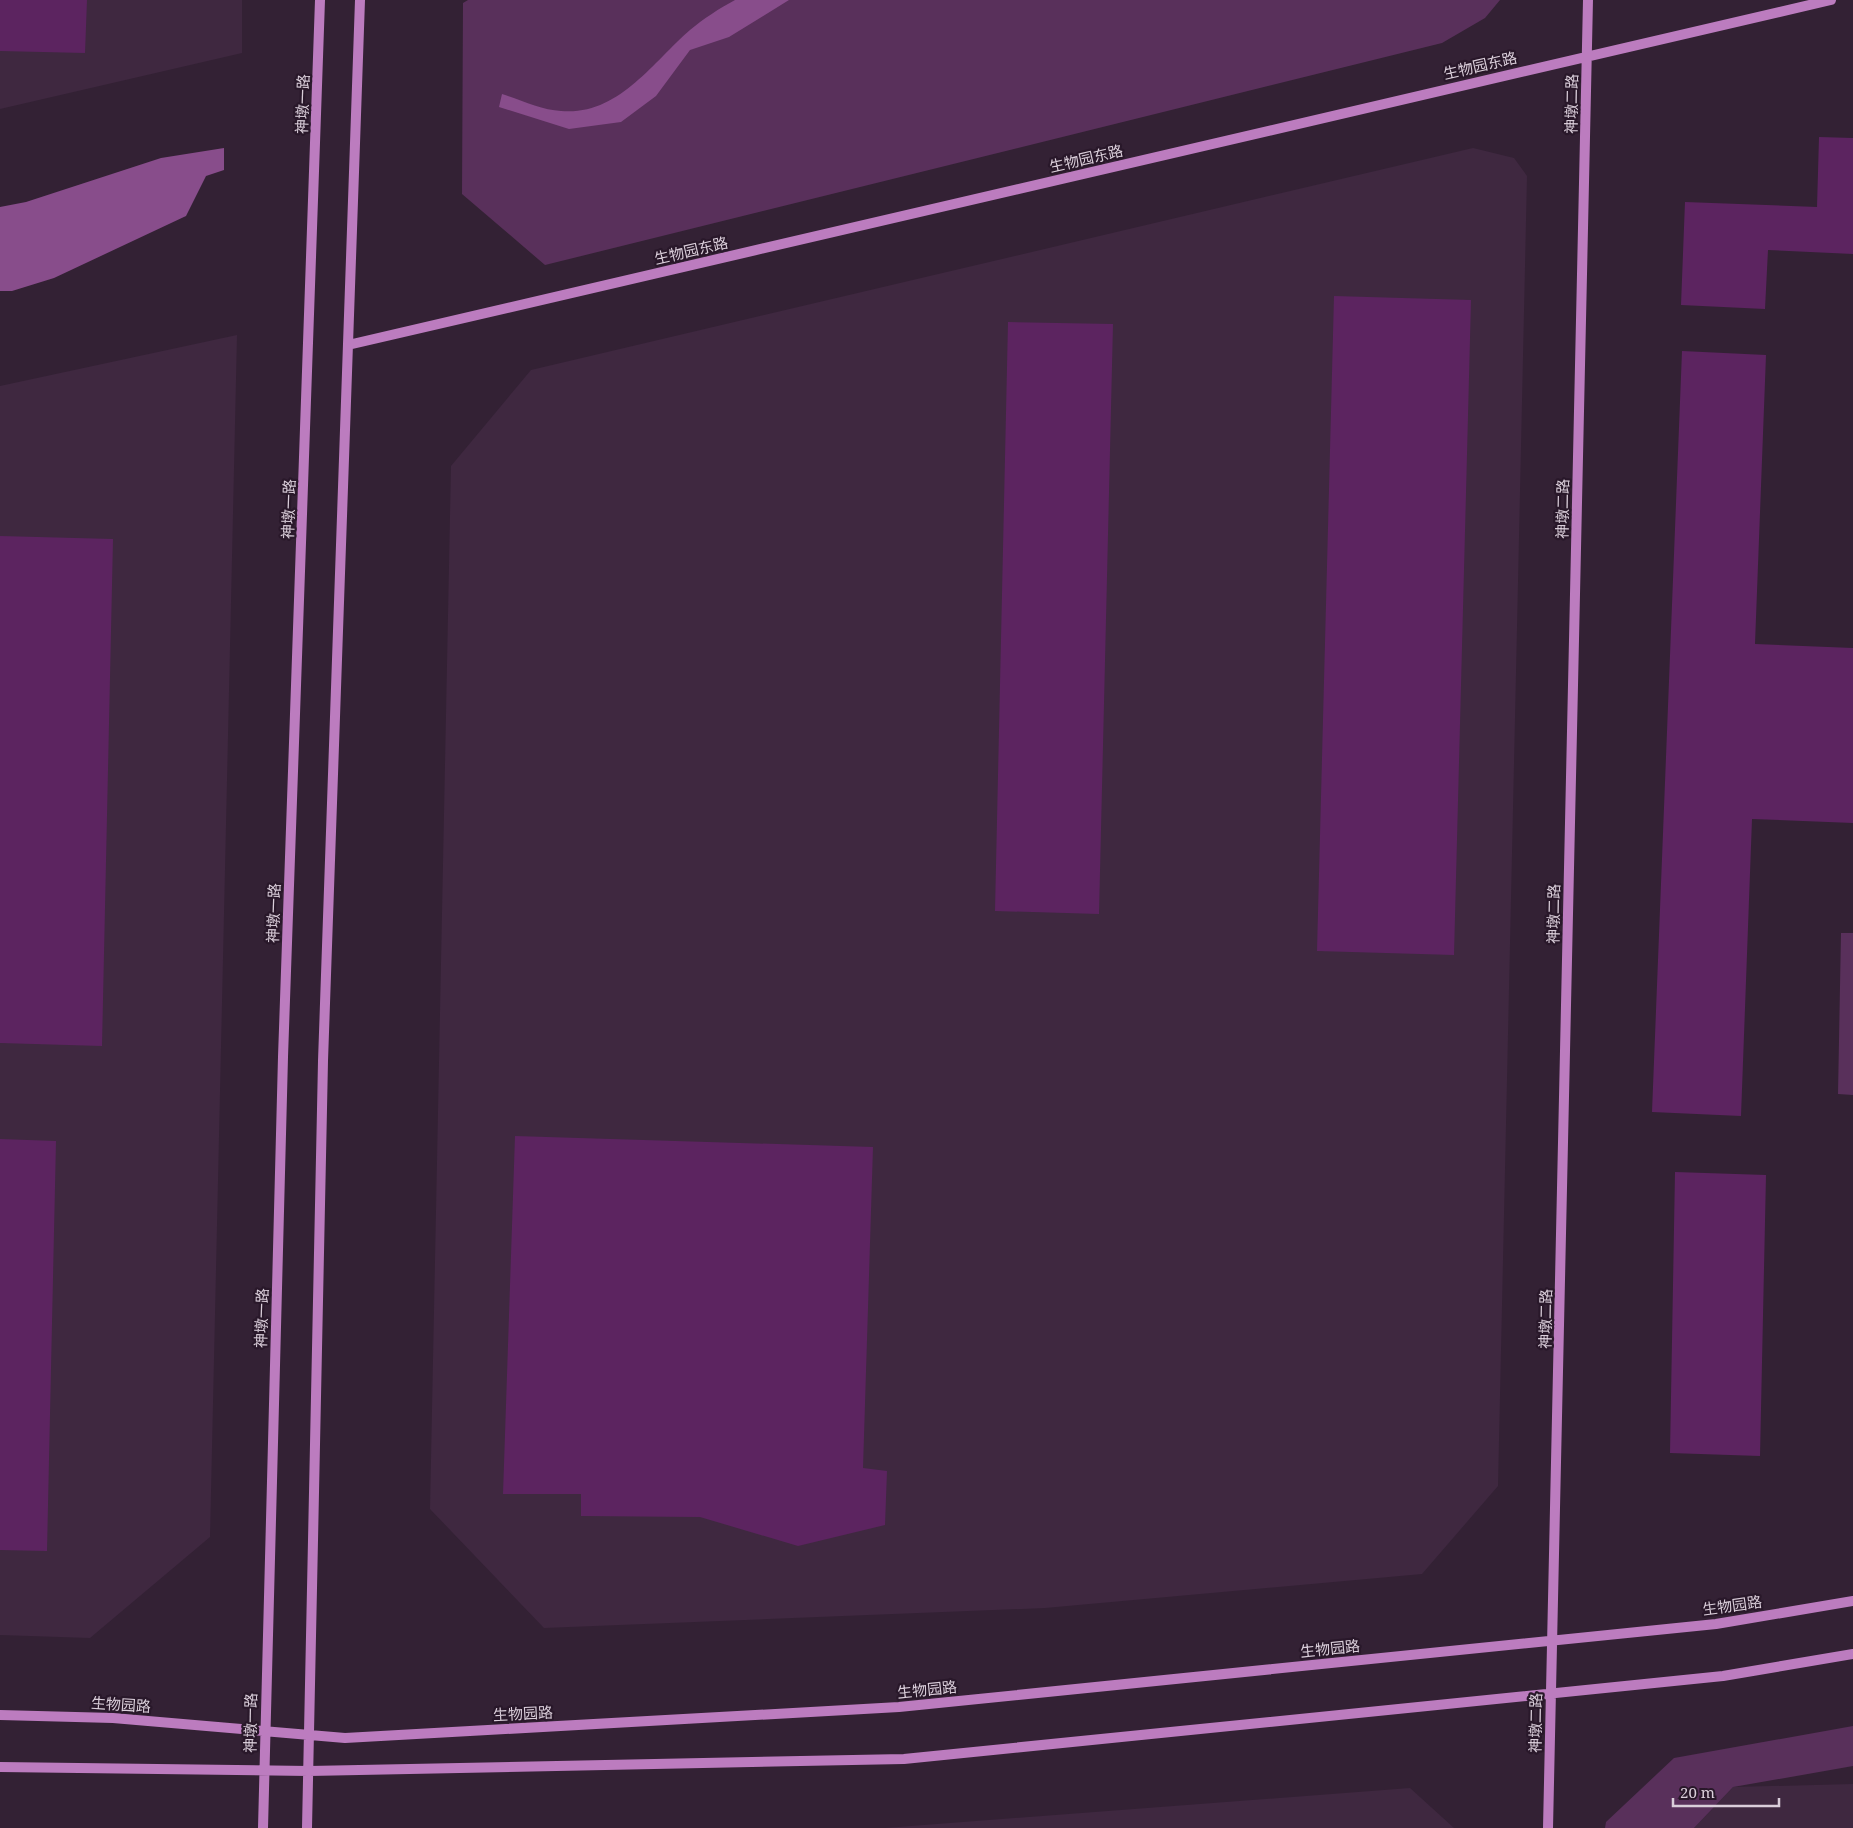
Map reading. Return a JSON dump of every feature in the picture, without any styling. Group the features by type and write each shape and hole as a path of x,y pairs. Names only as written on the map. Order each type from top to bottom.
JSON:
{"street":[{"name":"神墩一路","path":"263,1828 284,1037 320,0"},
{"path":"308,1828 323,1061 360,0"},
{"name":"神墩二路","path":"1548,1828 1588,0"},
{"name":"生物园东路","path":"348,345 1831,0"},
{"name":"生物园路","path":"0,1715 113,1718 345,1738 899,1707 1716,1624 1853,1601"},
{"path":"0,1767 309,1772 904,1759 1723,1676 1853,1654"}],"shaded area":[{"path":"0,0 242,0 242,53 0,109"},
{"path":"468,0 1500,0 1485,18 1442,43 545,265 462,194 463,3"},
{"path":"735,0 789,0 729,37 690,50 656,96 621,122 569,129 499,107 502,94 539,107 561,111 581,110 600,105 633,85 695,26"},
{"path":"224,148 224,170 206,176 186,216 54,278 12,291 0,291 0,207 26,202 161,158"},
{"path":"1473,148 1514,158 1527,176 1498,1486 1422,1574 1045,1608 544,1628 430,1509 451,466 531,370"},
{"path":"237,335 210,1537 90,1638 0,1635 0,386"},
{"path":"1841,933 1853,933 1853,1095 1838,1094"},
{"path":"1853,1726 1853,1766 1733,1787 1694,1828 1605,1828 1606,1822 1674,1758"},
{"path":"1853,1784 1853,1828 1694,1828 1733,1787"},
{"path":"1410,1788 1454,1828 885,1828"}],"building":[{"path":"0,0 87,0 85,53 0,51"},
{"path":"1819,137 1853,138 1853,254 1768,250 1765,309 1681,305 1685,202 1817,207"},
{"path":"1334,296 1471,300 1454,955 1317,951"},
{"path":"1008,322 1113,324 1099,914 995,911"},
{"path":"1682,351 1766,355 1755,644 1853,648 1853,823 1752,819 1741,1116 1652,1112"},
{"path":"0,536 113,539 102,1046 0,1043"},
{"path":"515,1136 873,1147 863,1468 887,1471 885,1525 798,1546 700,1517 581,1516 581,1494 503,1494"},
{"path":"0,1139 56,1141 47,1551 0,1550"},
{"path":"1675,1172 1766,1175 1760,1456 1670,1453"}]}
